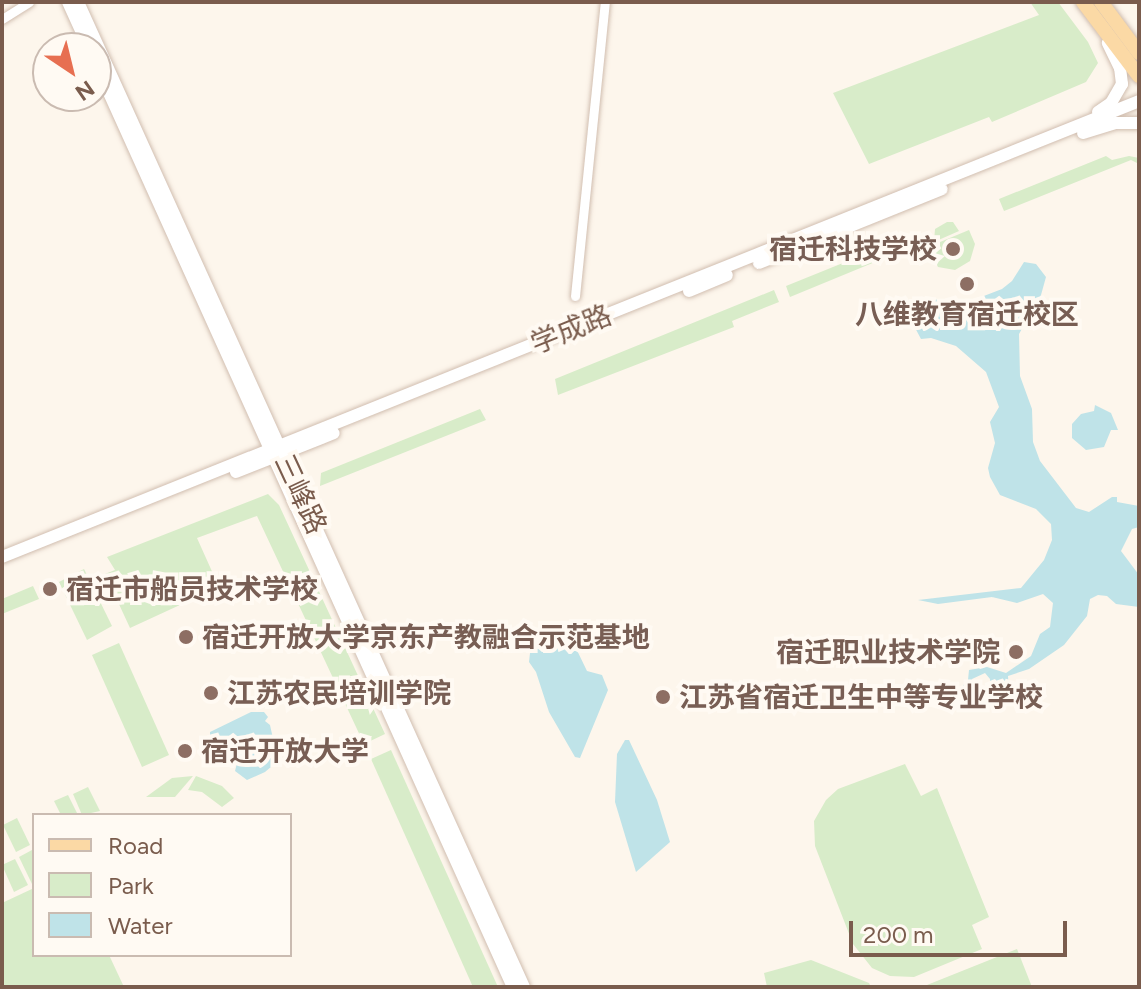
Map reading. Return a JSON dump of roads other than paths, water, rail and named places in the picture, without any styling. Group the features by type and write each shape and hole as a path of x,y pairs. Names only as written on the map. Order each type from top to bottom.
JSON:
{"main road":[{"path":"68,2 82,32"},
{"name":"三峰路","path":"78,2 513,987"},
{"path":"1094,5 1139,45"},
{"path":"1094,5 1139,53"},
{"path":"1094,5 1139,76"},
{"path":"1081,129 1111,103 1122,84 1113,51 1094,5"},
{"name":"三峰路","path":"112,98 524,987"},
{"name":"学成路","path":"1081,129 1139,101"},
{"name":"学成路","path":"2,565 1081,129 1139,110"},
{"path":"1081,129 1139,123"},
{"name":"学成路","path":"2,557 276,452"}],"street":[{"path":"2,19 29,2"},
{"path":"575,296 605,2"}],"water":[{"path":"1024,262 1036,264 1046,277 1041,295 1019,334 1020,376 1032,409 1033,442 1040,461 1076,508 1089,512 1112,497 1117,497 1117,502 1139,506 1139,527 1132,529 1121,551 1139,575 1139,607 1116,604 1107,596 1098,595 1090,599 1087,616 1064,645 1029,669 1008,676 1009,692 1004,696 965,698 960,689 968,680 969,670 987,667 1006,673 1031,656 1040,634 1050,627 1053,603 1043,594 1017,603 992,597 938,604 918,600 1021,588 1044,560 1052,540 1051,524 1036,509 1000,495 990,477 988,468 995,443 990,422 999,407 986,372 956,346 931,338 921,339 913,324 933,299 963,304 1002,289 1012,281","holes":["985,673 990,679 990,689 974,691 972,679"]},
{"path":"1095,405 1111,413 1118,430 1111,430 1104,447 1086,450 1072,438 1072,424 1081,414 1094,411"},
{"path":"559,637 572,640 587,671 602,675 608,690 580,758 575,757 549,712 536,672 529,662 530,653"},
{"path":"251,712 264,712 268,717 265,721 270,725 278,761 265,772 247,780 235,771 239,755 233,747 213,741 210,732"},
{"path":"625,740 629,740 657,800 670,842 636,872 615,802 617,754"}],"place":[{"name":"宿迁科技学校","path":"953,249"},
{"name":"八维教育宿迁校区","path":"967,284"},
{"name":"宿迁市船员技术学校","path":"50,589"},
{"name":"宿迁开放大学京东产教融合示范基地","path":"186,637"},
{"name":"宿迁职业技术学院","path":"1016,652"},
{"name":"江苏农民培训学院","path":"211,693"},
{"name":"江苏省宿迁卫生中等专业学校","path":"663,697"},
{"name":"宿迁开放大学","path":"185,751"}]}
